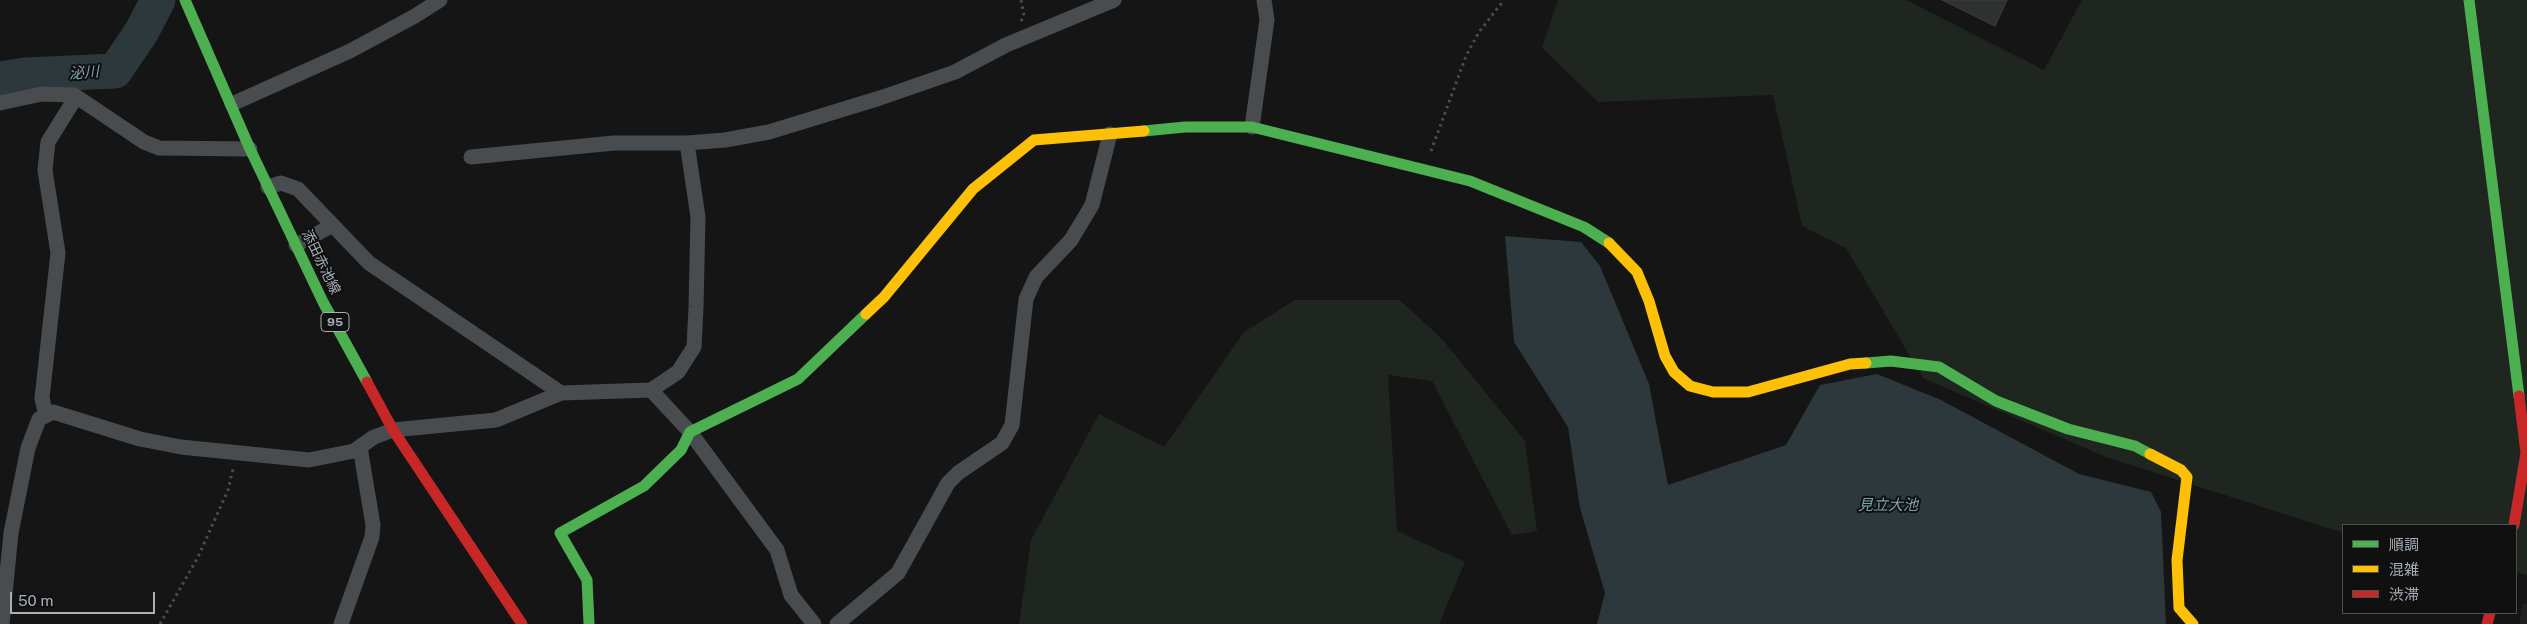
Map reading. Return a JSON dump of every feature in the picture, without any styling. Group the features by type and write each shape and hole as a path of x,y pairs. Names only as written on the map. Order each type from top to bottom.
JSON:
{"street":[{"name":"添田赤池線","path":"185,0 250,149 296,245 324,302 393,430 522,624"},
{"path":"232,104 350,51 415,16 440,0"},
{"path":"471,157 614,142 687,144 725,140 769,132 880,98 955,72 1006,45 1114,0"},
{"path":"1252,127 1267,20 1264,0"},
{"path":"2469,0 2526,453 2514,524"},
{"path":"0,101 42,94 76,96 144,142 159,148 250,149"},
{"path":"46,416 42,398 58,253 45,170 48,142 76,96"},
{"path":"589,624 587,580 560,534 644,486 681,450 690,432 798,379 884,297 973,189 1034,140 1186,126 1252,127 1366,157 1424,168 1470,181 1584,227 1614,247 1637,272 1650,301 1669,364 1674,372 1690,386 1713,392 1748,392 1850,364 1891,361 1939,368 1996,401 2068,429 2134,446 2181,470 2187,477 2177,560 2179,608 2193,624"},
{"path":"837,624 898,573 948,483 958,473 1002,443 1012,425 1026,299 1036,277 1071,240 1092,205 1110,134"},
{"path":"2,624 11,533 28,448 39,419 54,412 140,439 181,447 309,460 354,451 374,437 393,430 496,420 561,393 651,390 678,372 694,346 698,217 687,144"},
{"path":"268,187 281,183 298,189 369,263 561,393"},
{"path":"296,245 333,225"},
{"path":"651,390 690,432 777,550 791,595 814,624"},
{"path":"341,624 372,537 373,525 360,447"}],"path":[{"path":"1424,168 1466,56 1478,32 1504,0"},
{"path":"160,624 198,557 228,490 237,453"}],"shaded area":[{"path":"1558,0 1906,0 2044,70 2082,0 2527,0 2527,575 2517,572 2517,524 2342,524 2342,532 2106,457 1923,378 1846,248 1802,226 1773,95 1598,102 1542,48"},
{"path":"1295,300 1400,300 1442,339 1525,441 1537,531 1512,535 1432,381 1388,375 1397,531 1465,562 1439,624 1019,624 1031,540 1099,414 1164,447 1244,332"},
{"path":"2523,604 2527,604 2527,624 2519,624"}],"water":[{"name":"見立大池","path":"1505,236 1581,242 1600,266 1649,384 1668,485 1786,445 1820,385 1877,374 1941,400 2079,474 2151,492 2161,512 2166,624 1597,624 1605,593 1580,508 1568,427 1514,342"}],"building":[{"path":"1942,0 2007,0 1995,26"}],"waterway":[{"name":"泌川","path":"0,79 25,75 115,71 142,31 158,0"}],"traffic: fast":[{"path":"185,0 250,149 323,302 367,382"},
{"path":"2469,0 2519,396"},
{"path":"1144,131 1185,127 1252,127 1470,181 1584,227 1609,243"},
{"path":"589,624 587,580 560,533 644,486 681,450 690,432 798,379 866,314"},
{"path":"1866,363 1891,361 1939,367 1996,401 2068,429 2135,446 2150,454"}],"traffic: slow":[{"path":"866,314 884,297 973,189 1034,140 1144,131"},
{"path":"1609,243 1637,272 1649,301 1665,356 1674,372 1690,386 1713,392 1748,392 1850,364 1866,363"},
{"path":"2150,454 2181,470 2187,477 2177,560 2179,608 2193,624"}],"traffic: jam":[{"path":"367,382 393,430 522,624"},
{"path":"2514,524 2526,453 2519,396"},
{"path":"2487,624 2490,614"}]}
